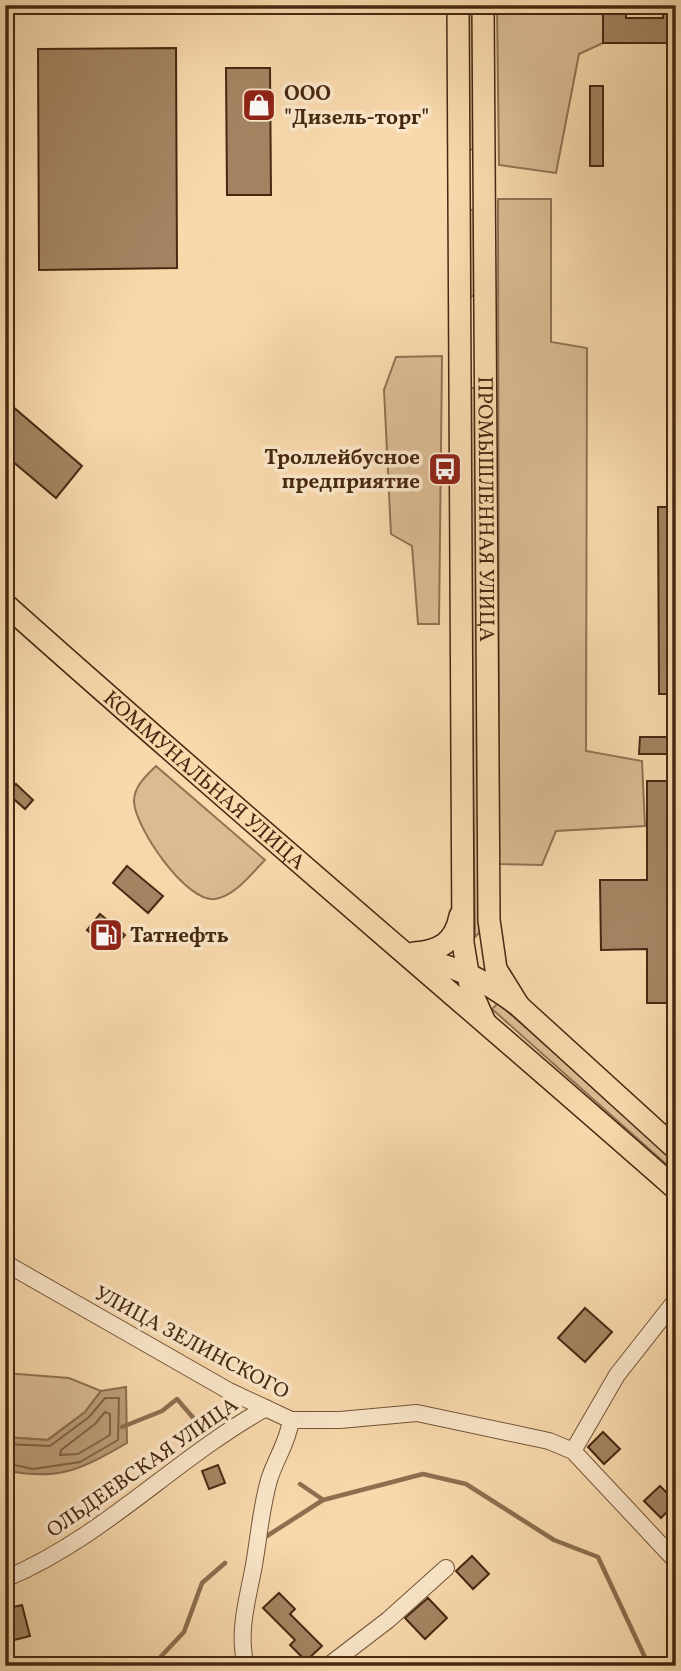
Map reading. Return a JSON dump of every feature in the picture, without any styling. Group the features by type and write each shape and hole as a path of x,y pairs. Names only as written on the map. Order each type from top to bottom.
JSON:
{"main road":[{"name":"ПРОМЫШЛЕННАЯ УЛИЦА","path":"458,5 462,904 466,971 484,1020"},
{"name":"ПРОМЫШЛЕННАЯ УЛИЦА","path":"483,5 492,953 504,985 519,1006"},
{"path":"459,182 484,182"},
{"path":"460,339 485,338"},
{"name":"КОММУНАЛЬНАЯ УЛИЦА","path":"5,604 290,857 405,954"},
{"name":"ПРОМЫШЛЕННАЯ УЛИЦА","path":"405,954 435,951 444,946 456,929 462,904"},
{"path":"466,971 482,968 492,953"},
{"name":"ПРОМЫШЛЕННАЯ УЛИЦА","path":"405,954 466,971 519,1006 676,1149"},
{"name":"ПРОМЫШЛЕННАЯ УЛИЦА","path":"405,954 676,1189"}],"street":[{"name":"УЛИЦА ЗЕЛИНСКОГО","path":"5,1263 229,1391 290,1419 340,1420 417,1413 549,1441 573,1451"},
{"path":"676,1300 617,1375 573,1451 676,1561"},
{"name":"ОЛЬДЕЕВСКАЯ УЛИЦА","path":"5,1579 96,1531 223,1432 266,1408"},
{"path":"246,1666 242,1637 244,1615 260,1520 270,1477 287,1443 290,1419"},
{"path":"328,1666 388,1620 446,1568"}],"shaded area":[{"path":"466,5 475,5 476,149 467,150"},
{"path":"497,5 603,5 603,43 579,54 556,173 499,165"},
{"path":"498,199 551,199 551,342 587,348 586,751 642,761 645,826 556,831 542,865 499,864"},
{"path":"467,210 476,210 477,296 468,296"},
{"path":"442,356 439,624 418,624 412,546 391,534 384,390 396,357"},
{"path":"468,388 477,388 481,919 479,933 475,937"},
{"path":"156,766 265,860 229,894 215,899 203,897 190,889 152,844 136,813 134,801 139,786"},
{"path":"498,1003 676,1160 676,1173 492,1009"},
{"path":"5,1373 69,1378 101,1391 85,1412 47,1440 5,1437"}],"water":[{"path":"126,1387 127,1443 69,1471 40,1475 5,1470 5,1437 48,1440 85,1412 101,1391"}],"building":[{"path":"603,5 626,5 626,18 663,18 663,5 676,5 676,43 603,43"},
{"path":"176,48 177,268 39,270 38,49"},
{"path":"226,68 270,68 271,195 227,195"},
{"path":"590,86 603,86 603,166 590,166"},
{"path":"5,400 82,466 56,498 5,455"},
{"path":"658,507 676,507 676,694 659,694"},
{"path":"640,737 676,737 676,754 639,754"},
{"path":"647,781 676,781 676,1003 647,1003 647,949 601,950 600,880 647,880"},
{"path":"16,784 33,800 25,809 7,793"},
{"path":"127,866 163,896 148,913 113,883"},
{"path":"100,914 125,935 112,950 87,930"},
{"path":"585,1308 612,1332 585,1362 558,1338"},
{"path":"603,1432 620,1449 604,1464 588,1447"},
{"path":"218,1465 225,1483 209,1489 202,1471"},
{"path":"660,1486 676,1502 661,1518 644,1501"},
{"path":"472,1556 489,1574 473,1589 456,1571"},
{"path":"279,1593 295,1609 290,1614 322,1646 306,1661 290,1645 295,1640 263,1608"},
{"path":"428,1598 447,1618 425,1639 405,1618"},
{"path":"22,1605 30,1636 10,1641 5,1609"}],"waterway":[{"path":"122,1427 162,1411 177,1399 202,1428"},
{"path":"267,1536 323,1500 423,1474 466,1484 554,1540 598,1557 649,1666"},
{"path":"300,1484 322,1499"},
{"path":"152,1666 184,1632 202,1583 225,1563"}],"place":[{"name":"ООО \"Дизель-торг\"","path":"259,105"},
{"name":"Троллейбусное предприятие","path":"445,469"},
{"name":"Татнефть","path":"106,935"}]}
